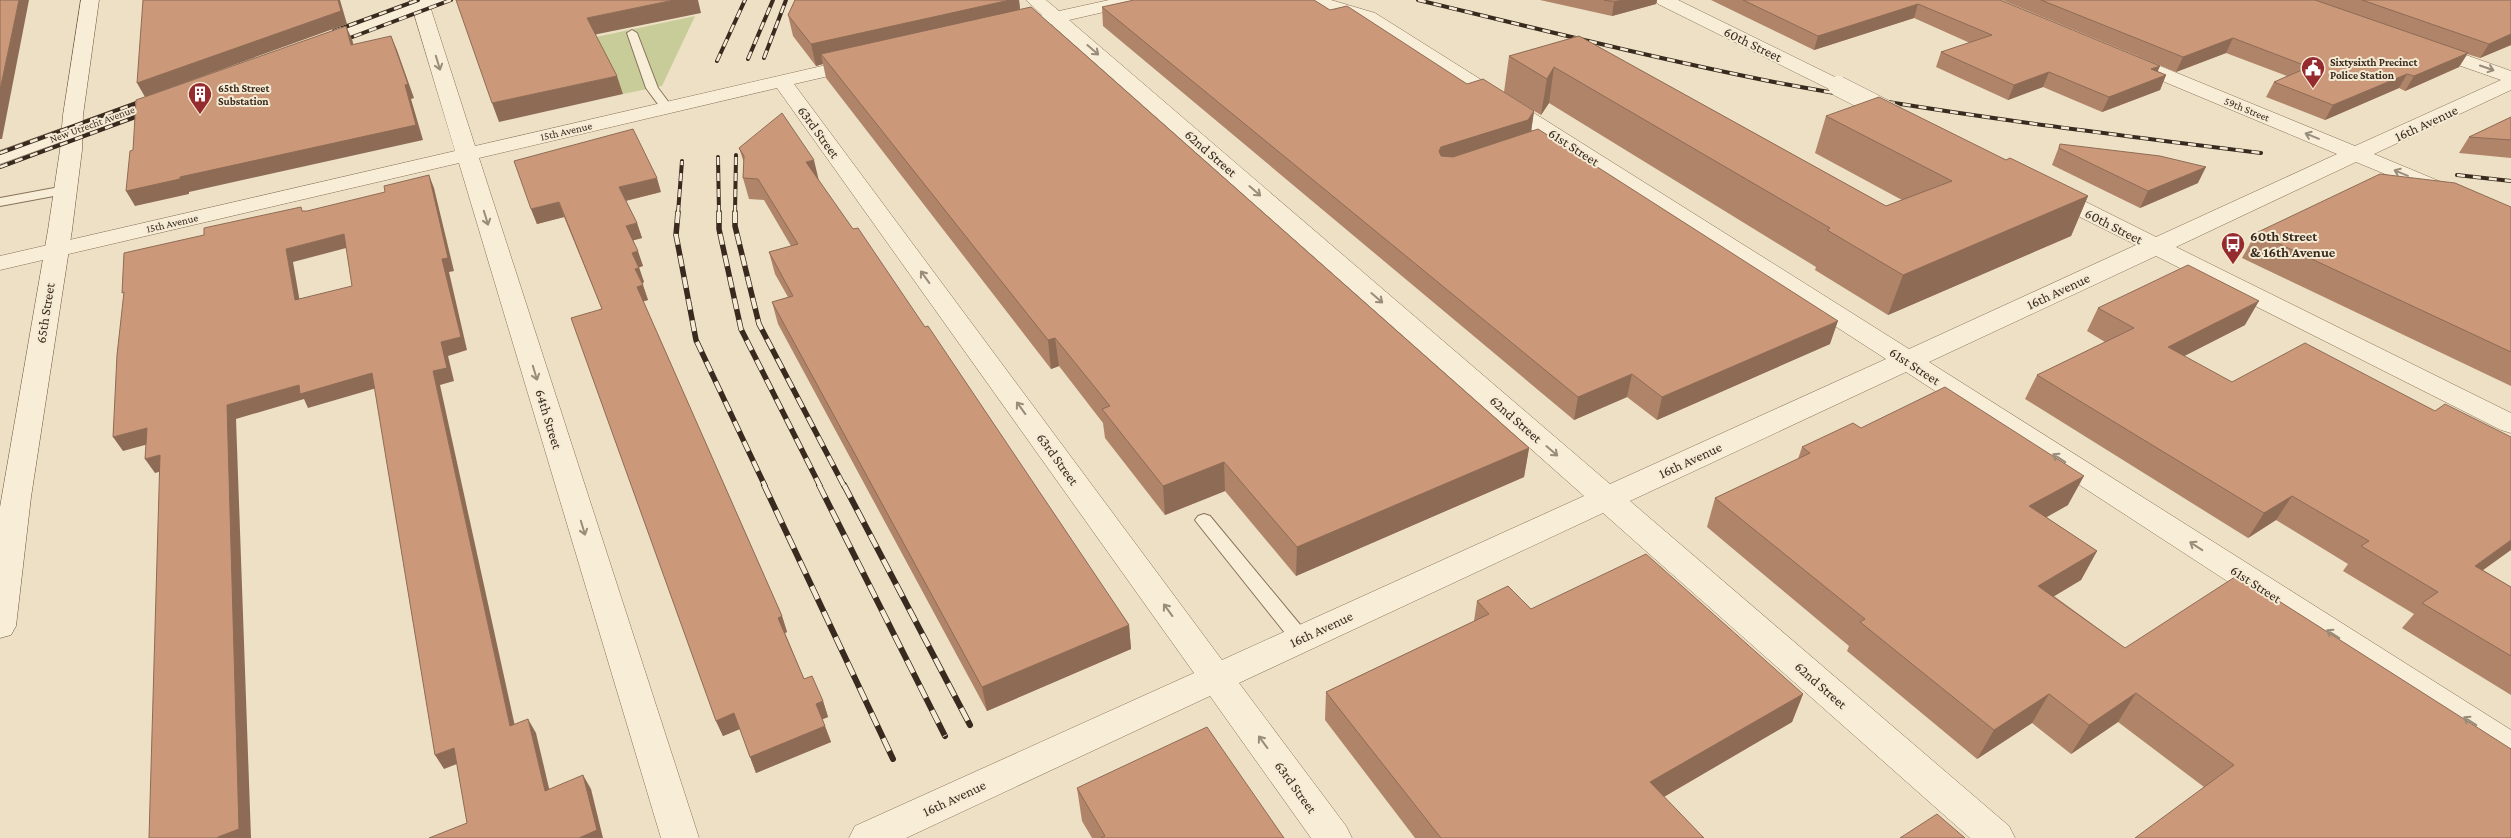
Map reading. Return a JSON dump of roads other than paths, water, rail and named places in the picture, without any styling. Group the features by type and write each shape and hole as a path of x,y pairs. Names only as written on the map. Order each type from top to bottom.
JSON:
{"street":[{"name":"65th Street","path":"0,626 16,497 65,190 90,0"},
{"name":"62nd Street","path":"1036,0 1996,838"},
{"path":"1026,25 1132,0"},
{"name":"61st Street","path":"1312,0 1369,17 1548,139 1907,360 2511,748"},
{"name":"60th Street","path":"1664,0 1906,121"},
{"path":"297,50 426,2"},
{"name":"64th Street","path":"426,2 466,155 680,838"},
{"path":"2414,43 2511,77"},
{"name":"59th Street","path":"2112,53 2511,219"},
{"name":"15th Avenue","path":"0,263 880,58"},
{"name":"63rd Street","path":"782,80 1333,838"},
{"name":"16th Avenue","path":"868,838 2511,83"},
{"name":"New Utrecht Avenue","path":"0,158 186,90"},
{"name":"60th Street","path":"2028,182 2511,424"}],"lane":[{"path":"632,33 652,88 667,108"},
{"path":"0,202 65,190"},
{"path":"1204,520 1300,638"}],"railway":[{"path":"334,31 418,0"},
{"path":"339,42 451,0"},
{"path":"717,61 745,0"},
{"path":"748,59 773,0"},
{"path":"764,58 786,0"},
{"path":"1418,0 1643,54 1839,94 2080,130 2261,153"},
{"path":"0,153 148,99"},
{"path":"0,167 149,112"},
{"path":"735,213 736,155"},
{"path":"718,157 719,213"},
{"path":"678,213 682,161"},
{"path":"2457,175 2511,181"},
{"path":"678,212 676,235 696,340 765,486"},
{"path":"719,213 719,229 741,329 820,486"},
{"path":"735,213 735,226 759,324 844,486"},
{"path":"764,485 893,759"},
{"path":"819,485 945,736"},
{"path":"844,485 970,725"}],"place":[{"name":"Sixtysixth Precinct Police Station","path":"2313,89"},
{"name":"65th Street Substation","path":"200,115"},
{"name":"60th Street & 16th Avenue","path":"2233,265"}]}
